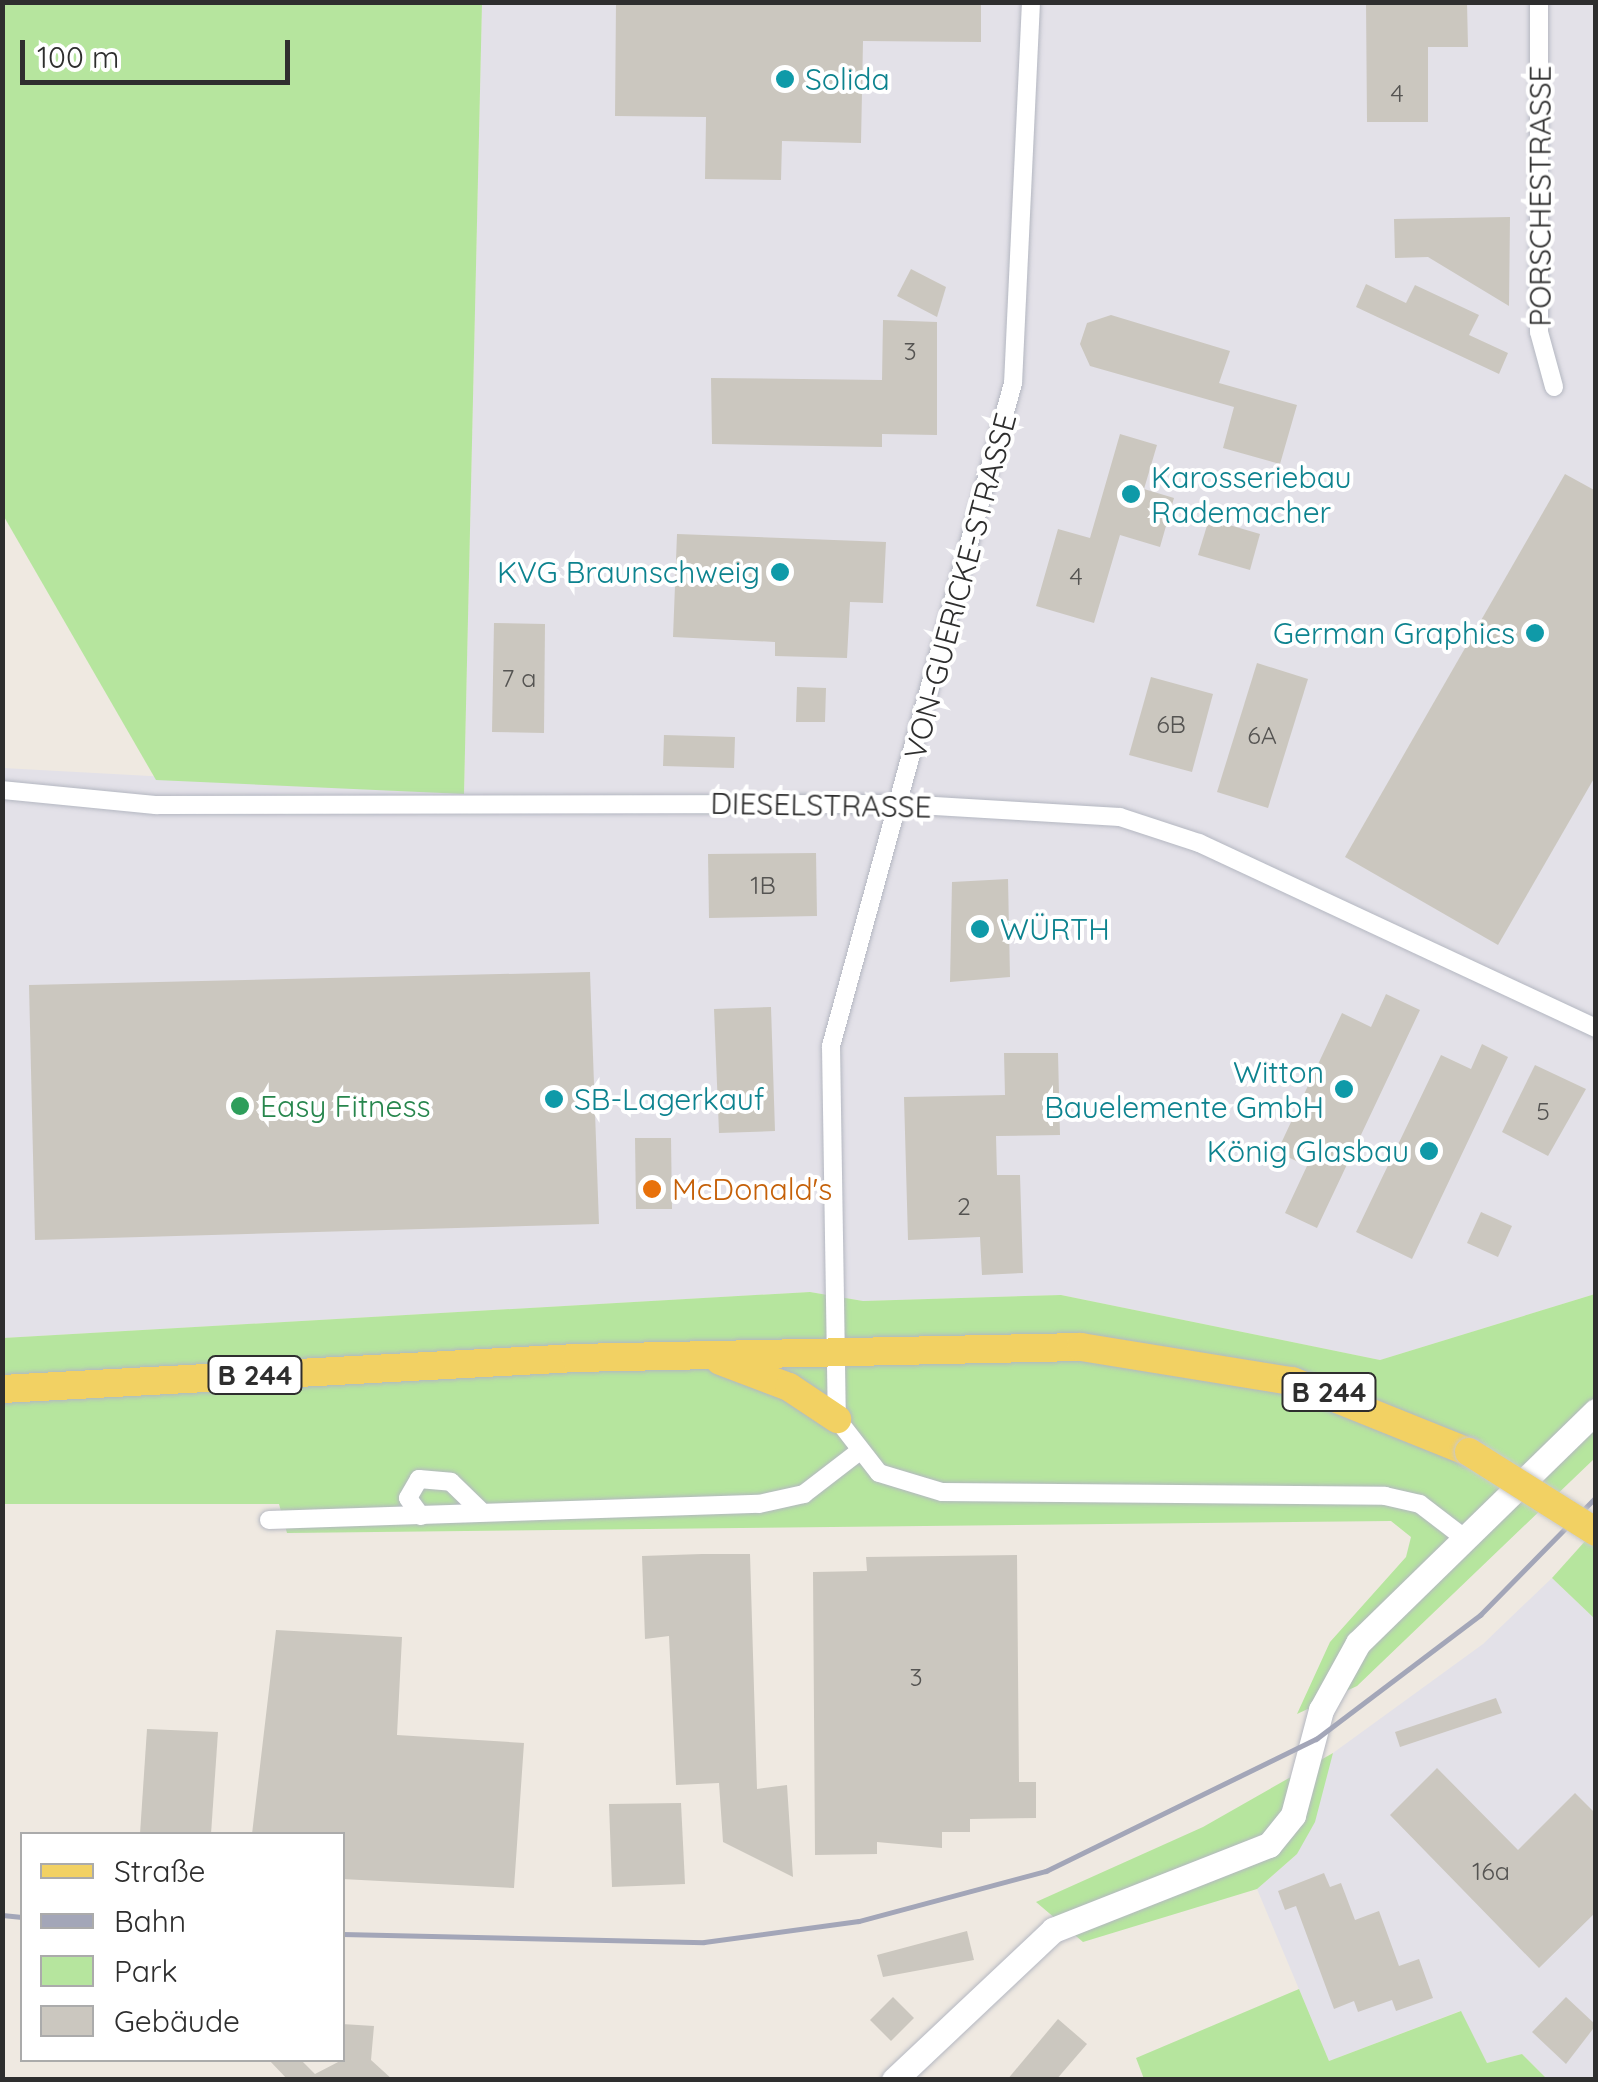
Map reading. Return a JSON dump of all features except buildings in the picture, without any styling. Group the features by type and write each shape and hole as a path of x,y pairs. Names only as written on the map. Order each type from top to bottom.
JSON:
{"main road":[{"name":"B 244","path":"2,1389 700,1354 1008,1345 1180,1357 1338,1396 1470,1452 1596,1532"},
{"name":"B 244","path":"700,1354 778,1382 836,1419"},
{"path":"894,2080 1053,1930 1269,1845 1293,1815 1341,1668 1596,1410"}],"street":[{"name":"VON-GUERICKE-STRASSE","path":"856,1454 836,1419 831,1046 901,804 1019,346 1032,2"},
{"name":"PORSCHESTRASSE","path":"1539,2 1539,332 1554,387"},
{"name":"DIESELSTRASSE","path":"2,790 190,805 901,804 1148,824 1596,1028"},
{"path":"270,1520 792,1499 856,1454 888,1478 969,1496 1402,1498 1467,1540"},
{"path":"422,1516 408,1498 418,1479 450,1482 482,1512"}],"shaded area":[{"path":"482,3 1595,3 1595,1294 1380,1360 1061,1295 863,1301 810,1292 3,1338 3,768 464,793"},
{"path":"1552,1578 1595,1619 1595,2079 1547,2079 1522,2054 1487,2063 1460,2011 1329,2061 1257,1889 1297,1854 1333,1753 1483,1644"}],"green space":[{"path":"2,3 482,3 464,794 156,780 3,515"},
{"path":"810,1292 863,1301 1061,1295 1380,1360 1595,1294 1595,1458 1357,1686 1297,1714 1330,1642 1406,1557 1411,1537 1391,1521 287,1533 279,1504 3,1504 3,1338"},
{"path":"1595,1530 1595,1619 1552,1578"},
{"path":"1333,1753 1315,1822 1297,1854 1257,1889 1083,1942 1036,1902 1203,1827"},
{"path":"1299,1989 1329,2061 1461,2011 1487,2063 1522,2054 1547,2079 1144,2079 1136,2058"}],"railway":[{"path":"345,1934 704,1942 859,1921 1046,1871 1316,1739 1480,1615 1596,1497"},
{"path":"2,1915 20,1917"}],"place":[{"name":"Solida","path":"785,79"},
{"name":"Karosseriebau Rademacher","path":"1131,494"},
{"name":"KVG Braunschweig","path":"780,572"},
{"name":"German Graphics","path":"1535,633"},
{"name":"WÜRTH","path":"980,929"},
{"name":"Witton Bauelemente GmbH","path":"1344,1089"},
{"name":"SB-Lagerkauf","path":"554,1099"},
{"name":"Easy Fitness","path":"240,1106"},
{"name":"König Glasbau","path":"1429,1151"},
{"name":"McDonald's","path":"652,1189"}]}
